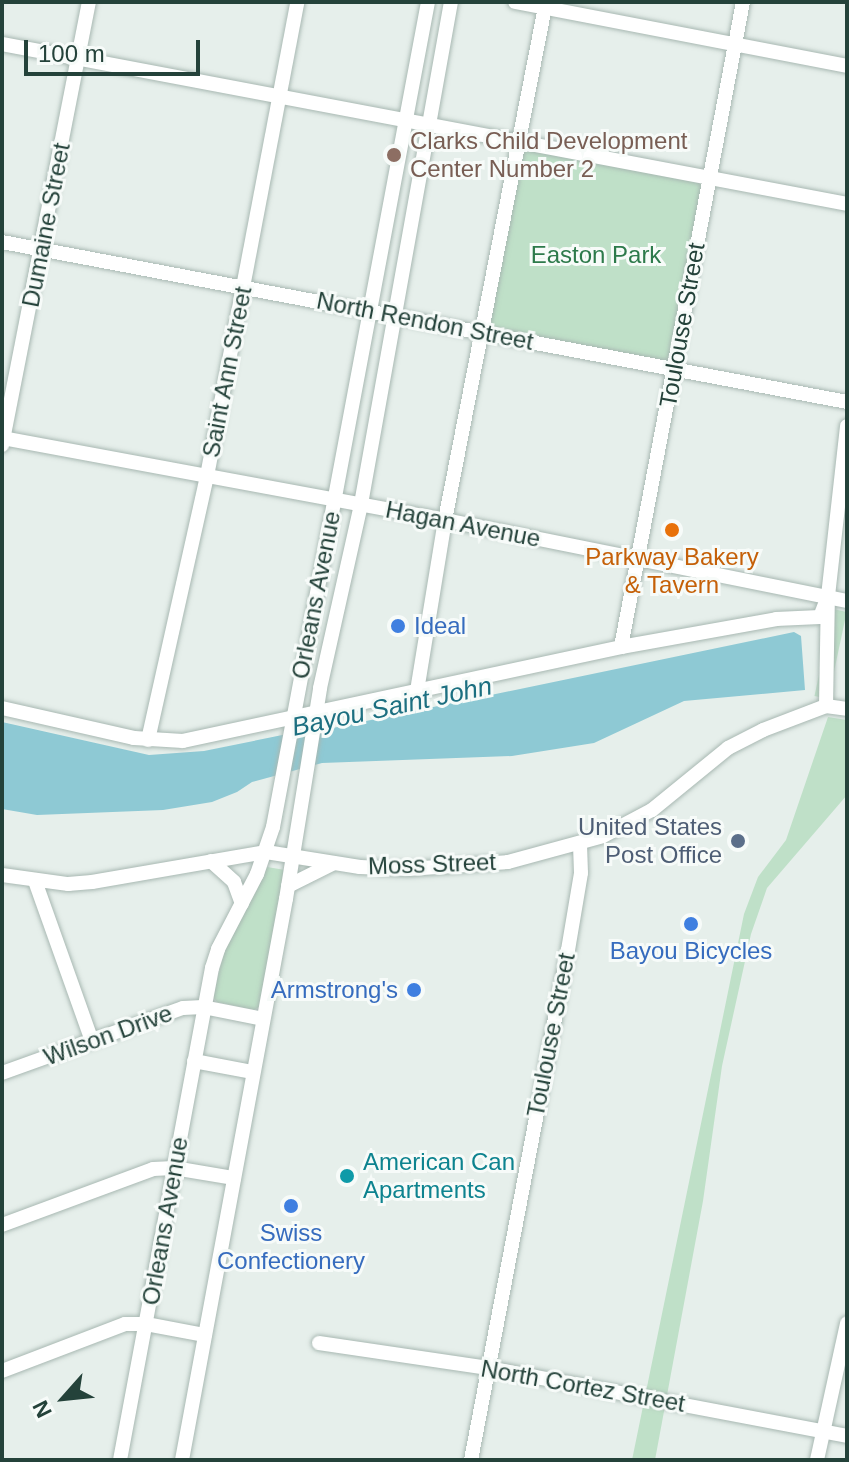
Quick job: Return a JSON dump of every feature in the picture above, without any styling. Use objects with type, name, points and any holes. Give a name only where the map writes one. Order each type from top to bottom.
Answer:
[{"type":"street","name":"Dumaine Street","points":[[3,441],[89,2]]},
{"type":"street","name":"Saint Ann Street","points":[[148,740],[207,476],[297,2]]},
{"type":"street","name":"Orleans Avenue","points":[[120,1460],[203,1007],[218,949],[266,852],[428,2]]},
{"type":"street","name":"Orleans Avenue","points":[[182,1460],[294,855],[316,710],[361,504],[451,2]]},
{"type":"street","points":[[515,2],[546,5],[847,66]]},
{"type":"street","name":"Toulouse Street","points":[[621,647],[743,2]]},
{"type":"street","points":[[417,691],[445,520],[546,5]]},
{"type":"street","points":[[2,44],[847,204]]},
{"type":"street","name":"North Rendon Street","points":[[2,242],[847,402]]},
{"type":"street","points":[[847,426],[828,596],[826,706],[847,709]]},
{"type":"street","name":"Hagan Avenue","points":[[3,441],[361,504],[847,601]]},
{"type":"street","points":[[2,708],[148,740],[183,741],[291,722],[316,710],[621,647],[776,619],[820,617],[828,596]]},
{"type":"street","name":"Moss Street","points":[[2,875],[68,884],[118,880],[266,852],[408,869],[459,868],[508,862],[580,844],[652,810],[728,748],[763,730],[826,706]]},
{"type":"street","name":"Toulouse Street","points":[[471,1460],[568,950],[581,873],[580,844]]},
{"type":"street","points":[[211,861],[234,882],[242,904]]},
{"type":"street","points":[[288,886],[336,862]]},
{"type":"street","points":[[35,881],[92,1041]]},
{"type":"street","name":"Wilson Drive","points":[[2,1073],[183,1008],[203,1007],[263,1019]]},
{"type":"street","points":[[194,1061],[253,1072]]},
{"type":"street","points":[[2,1225],[153,1169],[174,1168],[234,1178]]},
{"type":"street","points":[[817,1460],[847,1323]]},
{"type":"street","points":[[2,1371],[125,1324],[146,1324],[205,1335]]},
{"type":"street","name":"North Cortez Street","points":[[319,1343],[488,1368],[847,1436]]},
{"type":"green space","name":"Easton Park","points":[[520,141],[708,178],[671,368],[483,331]]},
{"type":"green space","points":[[833,609],[847,612],[828,699],[814,696]]},
{"type":"green space","points":[[828,717],[847,720],[847,795],[767,888],[751,934],[722,1066],[703,1201],[655,1460],[632,1460],[744,914],[758,877],[786,840]]},
{"type":"green space","points":[[267,867],[285,870],[259,1007],[254,1010],[217,1002],[213,997],[225,948]]},
{"type":"water","points":[[794,632],[801,636],[805,690],[684,701],[594,743],[512,756],[322,763],[252,782],[212,802],[163,810],[37,815],[2,809],[2,722],[149,755],[204,751],[307,730],[323,730]]},
{"type":"place","name":"Clarks Child Development Center Number 2","points":[[394,155]]},
{"type":"place","name":"Parkway Bakery & Tavern","points":[[672,530]]},
{"type":"place","name":"Ideal","points":[[398,626]]},
{"type":"place","name":"United States Post Office","points":[[738,841]]},
{"type":"place","name":"Bayou Bicycles","points":[[691,924]]},
{"type":"place","name":"Armstrong's","points":[[414,990]]},
{"type":"place","name":"American Can Apartments","points":[[347,1176]]},
{"type":"place","name":"Swiss Confectionery","points":[[291,1206]]},
{"type":"water label","name":"Bayou Saint John","points":[[392,707]]}]
